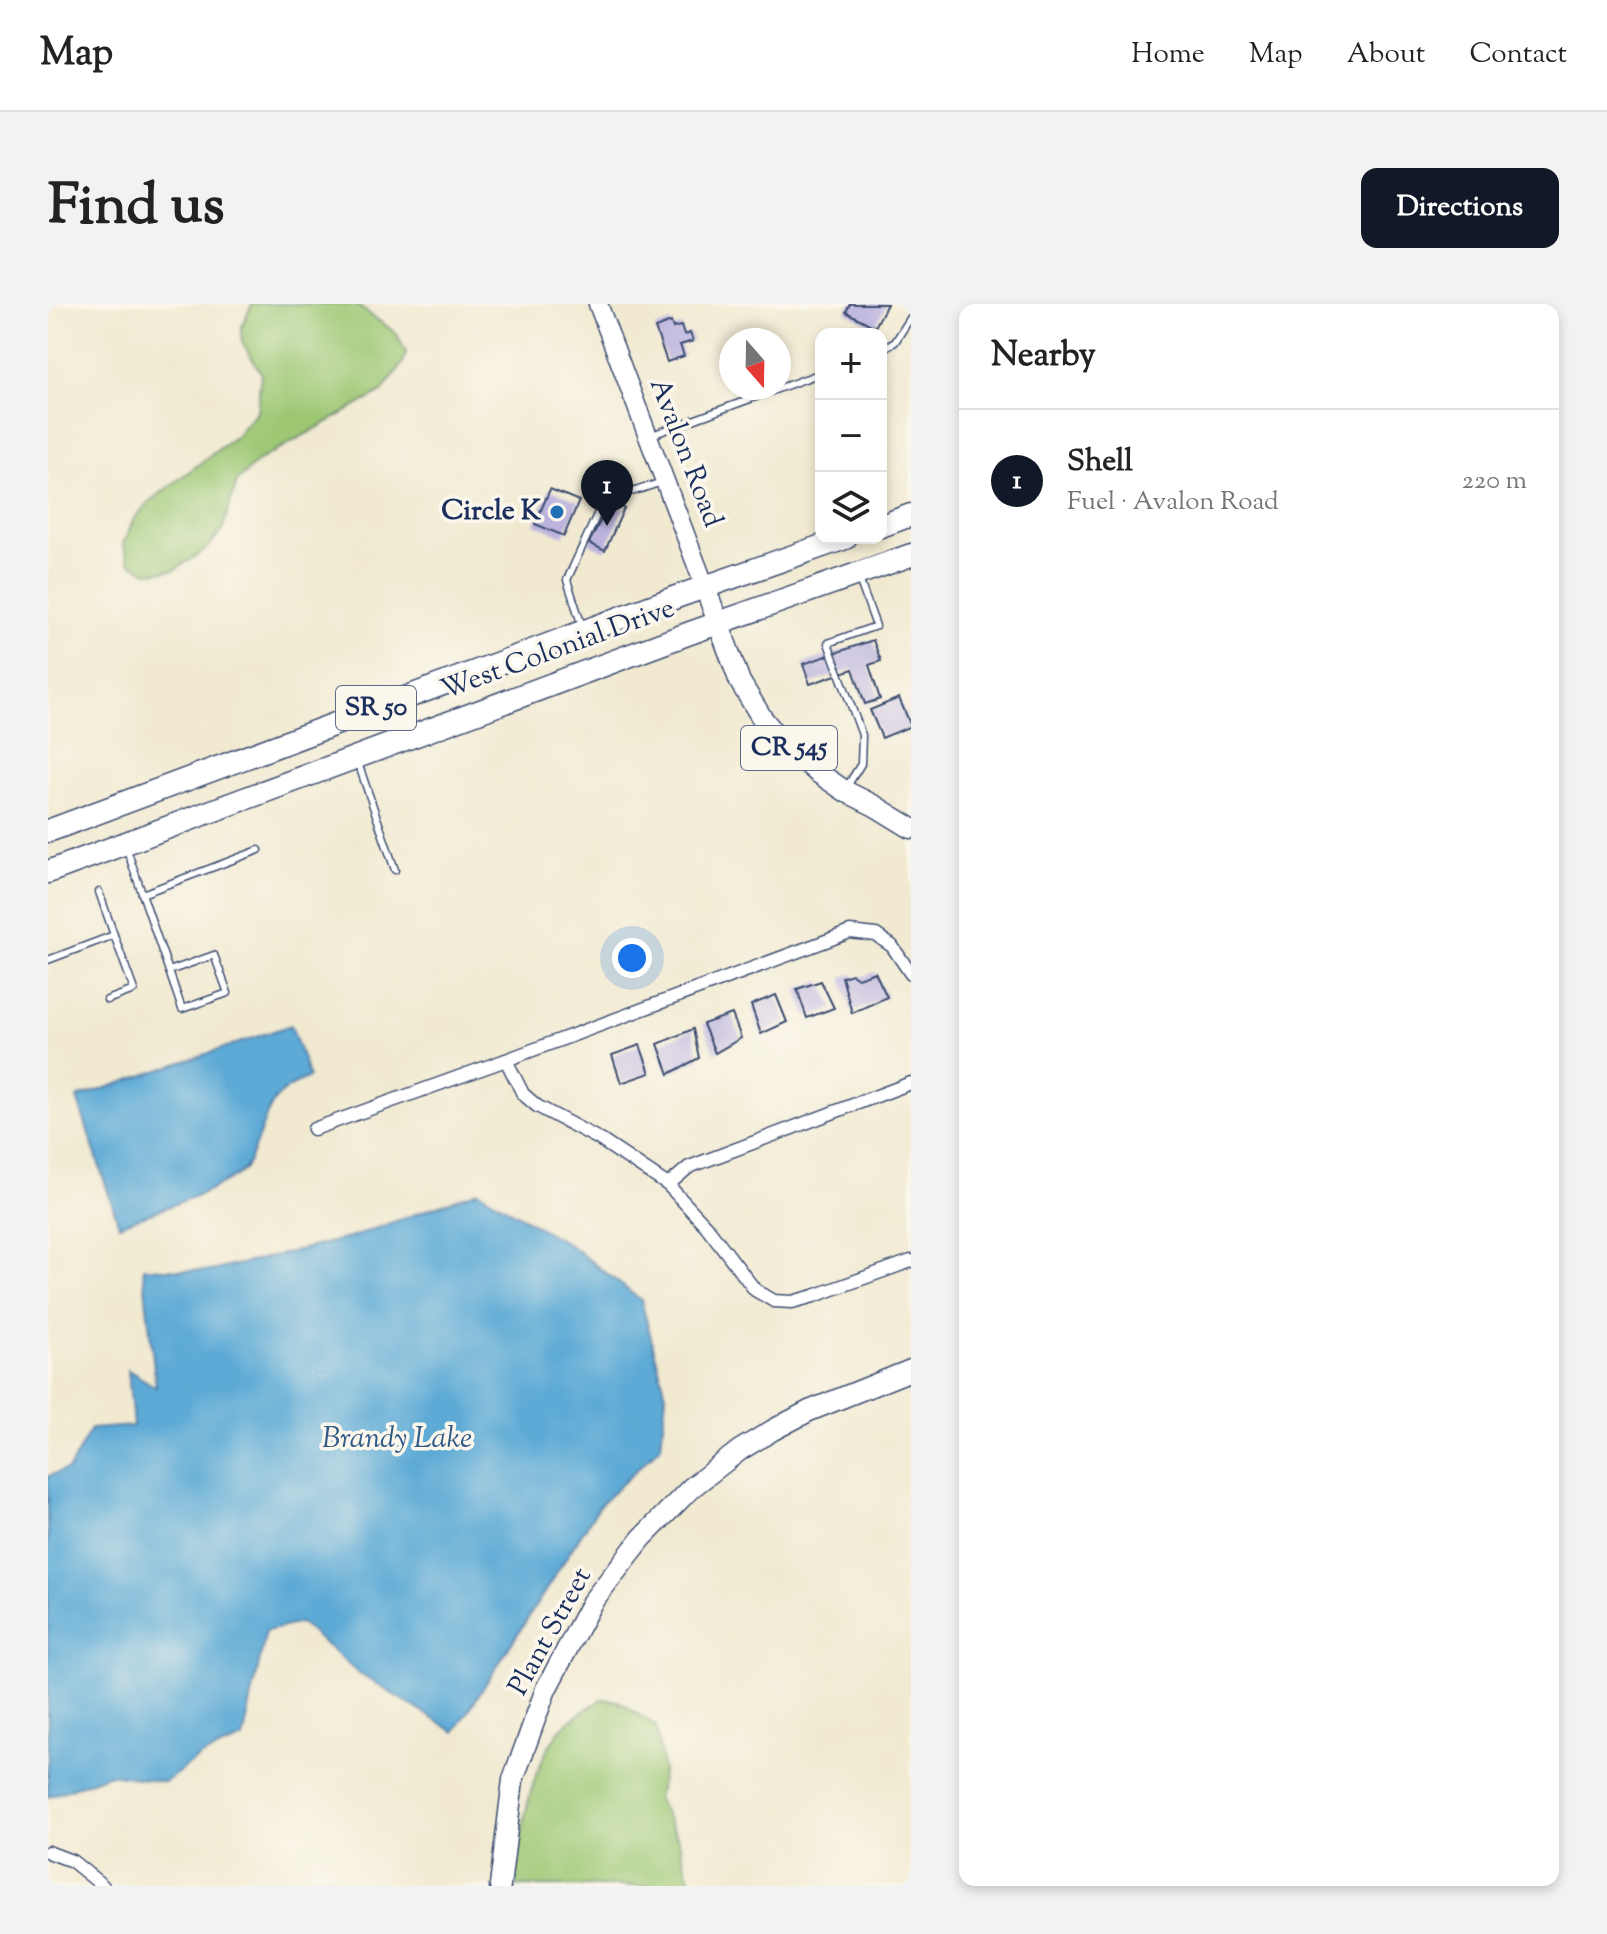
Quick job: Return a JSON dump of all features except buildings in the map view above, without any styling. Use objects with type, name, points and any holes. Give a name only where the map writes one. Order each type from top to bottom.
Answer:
[{"type":"highway","points":[[887,524],[911,515]]},
{"type":"highway","name":"West Colonial Drive","points":[[48,831],[828,544]]},
{"type":"highway","name":"West Colonial Drive","points":[[48,872],[911,555]]},
{"type":"highway","points":[[48,843],[124,803]]},
{"type":"main road","name":"Avalon Road","points":[[598,304],[717,624]]},
{"type":"main road","name":"CR 545","points":[[717,624],[740,682],[779,739],[817,772],[845,791],[911,828]]},
{"type":"main road","name":"Plant Street","points":[[500,1886],[513,1780],[546,1689],[592,1602],[642,1538],[691,1488],[740,1450],[809,1411],[911,1370]]},
{"type":"street","points":[[314,1129],[850,932],[876,935],[892,946],[911,974]]},
{"type":"street","points":[[506,1060],[523,1094],[537,1106],[599,1139],[668,1185],[707,1227],[755,1290],[774,1301],[792,1302],[814,1296],[911,1261]]},
{"type":"street","points":[[668,1185],[689,1167],[911,1083]]},
{"type":"street","points":[[48,1852],[72,1861],[103,1886]]},
{"type":"lane","points":[[887,347],[895,342],[911,317]]},
{"type":"lane","points":[[648,437],[815,375]]},
{"type":"lane","points":[[583,632],[567,580],[606,495],[635,491],[665,480]]},
{"type":"lane","points":[[845,791],[861,764],[862,735],[828,643],[876,626],[858,574]]},
{"type":"lane","points":[[355,757],[395,870]]},
{"type":"lane","points":[[124,844],[182,1009],[228,993],[214,955],[169,971]]},
{"type":"lane","points":[[142,894],[259,850]]},
{"type":"lane","points":[[99,892],[134,990],[107,1000]]},
{"type":"lane","points":[[48,960],[114,935]]},
{"type":"green space","points":[[252,304],[355,304],[396,333],[406,352],[403,363],[382,392],[259,460],[237,481],[222,531],[205,550],[174,570],[147,572],[129,562],[123,544],[134,519],[149,502],[236,436],[257,411],[261,373],[242,342],[241,328]]},
{"type":"green space","points":[[602,1699],[618,1701],[656,1726],[663,1769],[657,1799],[678,1839],[692,1886],[518,1886],[514,1877],[520,1840],[539,1767],[561,1729]]},
{"type":"water","points":[[291,1025],[309,1077],[287,1089],[274,1102],[244,1169],[222,1184],[119,1225],[77,1098]]},
{"type":"water","name":"Brandy Lake","points":[[478,1191],[571,1246],[641,1300],[666,1394],[661,1446],[600,1505],[455,1732],[358,1673],[300,1623],[266,1631],[243,1739],[201,1756],[165,1782],[110,1774],[48,1797],[48,1476],[69,1469],[91,1429],[133,1426],[128,1370],[156,1387],[143,1268],[211,1271],[352,1237]]},
{"type":"place","name":"Circle K","points":[[557,512]]},
{"type":"place","name":"Shell","points":[[607,526]]}]
